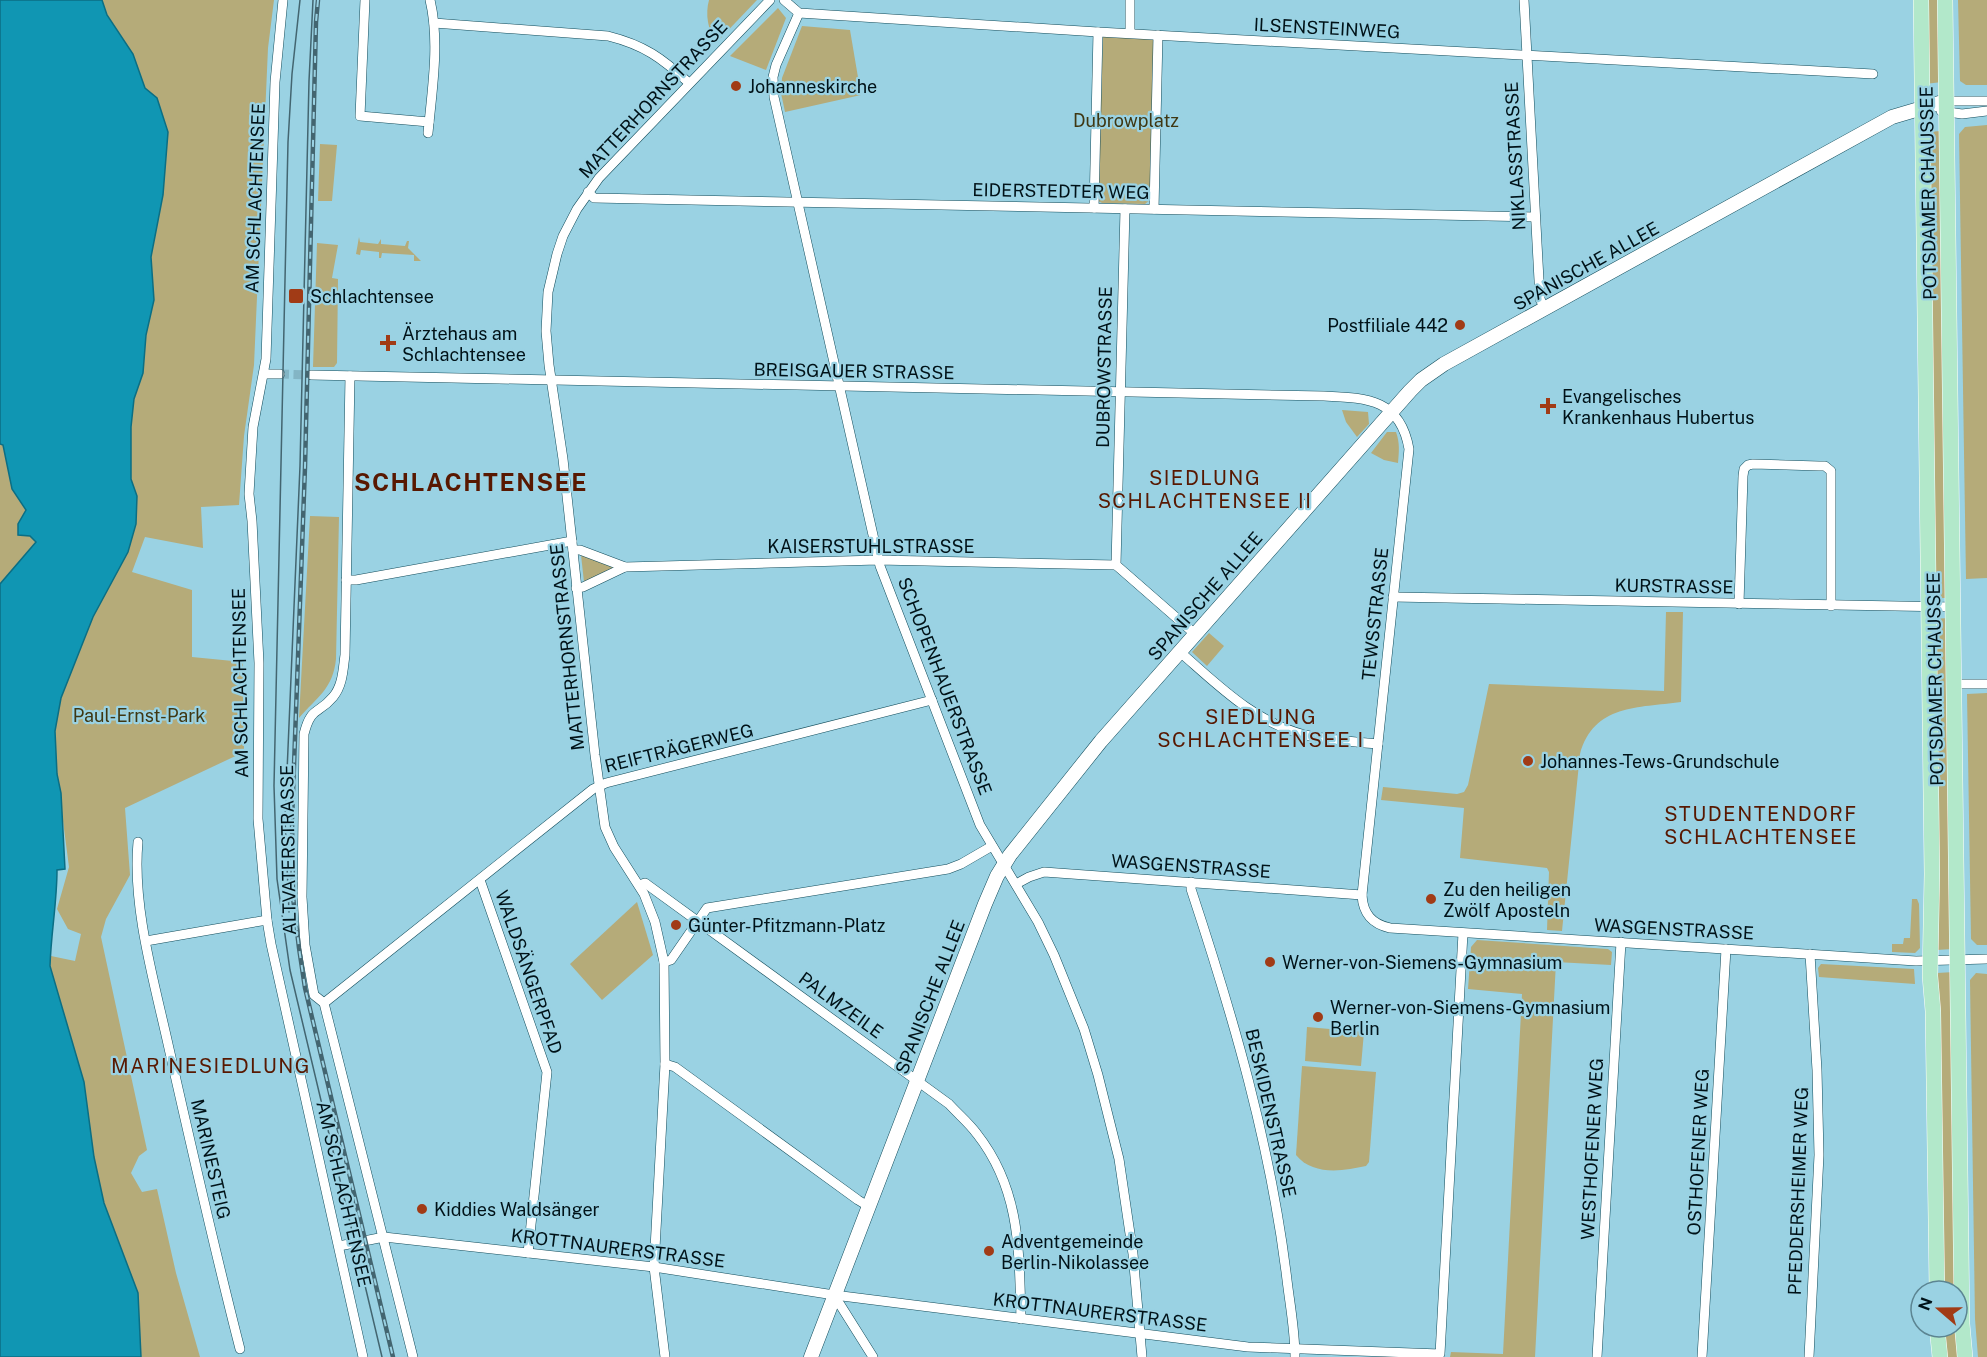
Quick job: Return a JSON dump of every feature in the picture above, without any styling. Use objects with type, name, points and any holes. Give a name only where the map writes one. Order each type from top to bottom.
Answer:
[{"type":"main road","name":"POTSDAMER CHAUSSEE","points":[[1921,0],[1932,874],[1930,961],[1933,1011],[1936,1279]]},
{"type":"main road","name":"POTSDAMER CHAUSSEE","points":[[1945,0],[1962,1324],[1965,1357]]},
{"type":"main road","name":"SPANISCHE ALLEE","points":[[810,1357],[985,904],[1004,864],[1026,833],[1101,741],[1410,391],[1432,372],[1892,117],[1922,107],[1946,107]]},
{"type":"main road","points":[[1938,1339],[1940,1357]]},
{"type":"street","name":"AM SCHLACHTENSEE","points":[[283,0],[275,82],[264,374],[253,427],[249,494],[259,663],[258,819],[267,920],[363,1357]]},
{"type":"street","points":[[365,0],[360,116],[429,122]]},
{"type":"street","points":[[429,133],[434,22],[430,0]]},
{"type":"street","name":"MATTERHORNSTRASSE","points":[[665,1357],[654,1267],[665,1064],[664,962],[655,922],[639,885],[609,838],[598,786],[563,459],[546,331],[548,292],[552,270],[563,236],[588,192],[770,0]]},
{"type":"street","points":[[784,0],[799,13]]},
{"type":"street","points":[[1130,0],[1130,33]]},
{"type":"street","name":"NIKLASSTRASSE","points":[[1524,0],[1534,217],[1540,299],[1545,309]]},
{"type":"street","name":"ILSENSTEINWEG","points":[[799,13],[1527,57],[1874,74]]},
{"type":"street","name":"SCHOPENHAUERSTRASSE","points":[[799,13],[776,65],[773,77],[774,98],[879,560],[980,825],[1016,884],[1054,955],[1084,1029],[1119,1160],[1133,1254],[1142,1357]]},
{"type":"street","points":[[434,22],[608,36],[635,44],[657,56],[689,84]]},
{"type":"street","points":[[1094,208],[1098,32]]},
{"type":"street","points":[[1154,209],[1158,35]]},
{"type":"street","points":[[1946,107],[1987,101]]},
{"type":"street","points":[[1946,107],[1962,114],[1987,111]]},
{"type":"street","name":"EIDERSTEDTER WEG","points":[[588,192],[594,198],[1534,217]]},
{"type":"street","name":"DUBROWSTRASSE","points":[[1116,565],[1125,208]]},
{"type":"street","points":[[264,374],[280,374]]},
{"type":"street","name":"BREISGAUER STRASSE","points":[[311,375],[1360,398],[1372,400],[1391,413]]},
{"type":"street","name":"ALTVATERSTRASSE","points":[[350,376],[345,655],[342,679],[332,698],[312,713],[304,734],[301,851],[305,945],[314,995],[324,1004],[384,1237],[412,1357]]},
{"type":"street","name":"TEWSSTRASSE","points":[[1362,895],[1409,448],[1404,428],[1391,413]]},
{"type":"street","points":[[1739,604],[1743,476],[1744,469],[1753,464],[1819,466],[1831,471],[1831,606]]},
{"type":"street","name":"KAISERSTUHLSTRASSE","points":[[346,580],[572,546],[625,567],[879,560],[1116,565]]},
{"type":"street","points":[[1116,565],[1195,634]]},
{"type":"street","name":"KAISERSTUHLSTRASSE","points":[[576,588],[583,587],[625,567]]},
{"type":"street","name":"KURSTRASSE","points":[[1393,597],[1953,607]]},
{"type":"street","points":[[1180,652],[1234,699],[1266,719],[1303,734],[1378,744]]},
{"type":"street","points":[[1954,684],[1987,684]]},
{"type":"street","name":"REIFTRÄGERWEG","points":[[324,1004],[598,786],[932,700]]},
{"type":"street","name":"MARINESTEIG","points":[[138,842],[136,864],[146,941],[208,1224],[240,1349]]},
{"type":"street","points":[[664,962],[671,960],[707,908],[948,868],[962,864],[992,846]]},
{"type":"street","name":"WASGENSTRASSE","points":[[1016,884],[1044,872],[1362,895],[1366,913],[1374,922],[1383,926],[1462,933],[1930,961],[1987,959]]},
{"type":"street","name":"WALDSÄNGERPFAD","points":[[480,880],[547,1072],[528,1253]]},
{"type":"street","name":"BESKIDENSTRASSE","points":[[1191,882],[1191,889],[1222,985],[1250,1084],[1264,1147],[1284,1255],[1295,1354]]},
{"type":"street","name":"PALMZEILE","points":[[639,885],[645,883],[698,921],[949,1104],[971,1127],[994,1159],[1010,1197],[1018,1234],[1021,1319]]},
{"type":"street","points":[[146,941],[267,920]]},
{"type":"street","name":"KROTTNAURERSTRASSE","points":[[339,1246],[384,1237],[654,1267],[834,1295],[1295,1354],[1440,1354],[1462,933]]},
{"type":"street","name":"WESTHOFENER WEG","points":[[1597,1357],[1621,942]]},
{"type":"street","name":"OSTHOFENER WEG","points":[[1702,1357],[1726,949]]},
{"type":"street","name":"PFEDDERSHEIMER WEG","points":[[1809,1357],[1819,1155],[1818,1070],[1810,954]]},
{"type":"street","points":[[665,1064],[675,1067],[868,1206]]},
{"type":"street","points":[[834,1295],[873,1357]]},
{"type":"street","points":[[1802,1357],[1809,1357]]},
{"type":"green space","name":"Paul-Ernst-Park","points":[[102,0],[274,0],[268,48],[254,365],[244,436],[239,505],[201,507],[203,548],[145,537],[132,572],[192,590],[192,657],[243,662],[244,752],[125,808],[130,875],[106,919],[101,937],[147,1150],[139,1156],[131,1173],[142,1192],[157,1189],[176,1273],[200,1357],[141,1357],[138,1293],[104,1203],[50,966],[51,956],[75,961],[81,934],[68,929],[57,909],[69,867],[57,775],[55,731],[61,698],[93,617],[128,552],[137,496],[131,479],[131,427],[134,399],[143,373],[146,335],[154,300],[151,257],[163,195],[168,132],[157,98],[145,88],[133,54],[107,15]]},
{"type":"green space","points":[[709,0],[757,0],[716,43],[708,22]]},
{"type":"green space","points":[[1924,0],[1941,0],[1942,82],[1925,84]]},
{"type":"green space","points":[[1958,0],[1987,0],[1987,85],[1966,85],[1960,81]]},
{"type":"green space","points":[[778,8],[786,18],[766,70],[730,56]]},
{"type":"green space","points":[[802,26],[850,30],[861,95],[785,112],[781,93],[782,78]]},
{"type":"green space","name":"Dubrowplatz","points":[[1103,36],[1153,39],[1154,41],[1150,200],[1145,204],[1098,201]]},
{"type":"green space","points":[[1987,125],[1987,578],[1966,579],[1959,134],[1965,127]]},
{"type":"green space","points":[[1942,131],[1949,598],[1932,598],[1925,132]]},
{"type":"green space","points":[[320,144],[337,145],[332,201],[318,201]]},
{"type":"green space","points":[[359,237],[360,242],[378,244],[381,239],[381,244],[405,246],[409,241],[408,248],[421,261],[414,261],[414,255],[382,253],[379,258],[379,252],[361,250],[360,255],[356,254]]},
{"type":"green space","points":[[317,243],[338,245],[332,278],[338,279],[337,363],[334,367],[313,367]]},
{"type":"green space","points":[[1342,410],[1368,412],[1369,424],[1357,437],[1346,422]]},
{"type":"green space","points":[[1387,432],[1396,432],[1399,444],[1398,463],[1384,460],[1371,453]]},
{"type":"green space","points":[[0,444],[3,445],[12,489],[26,510],[18,524],[36,542],[0,584]]},
{"type":"green space","points":[[310,516],[339,517],[336,659],[328,685],[299,718]]},
{"type":"green space","points":[[581,555],[613,566],[613,568],[584,582]]},
{"type":"green space","points":[[1666,612],[1683,612],[1681,702],[1620,712],[1607,717],[1587,738],[1580,754],[1562,931],[1547,930],[1549,872],[1547,868],[1460,858],[1464,808],[1381,800],[1383,787],[1457,794],[1464,792],[1468,785],[1489,684],[1664,691]]},
{"type":"green space","points":[[1949,618],[1953,949],[1936,950],[1932,619]]},
{"type":"green space","points":[[1209,633],[1224,646],[1207,666],[1192,652]]},
{"type":"green space","points":[[1987,693],[1987,945],[1977,945],[1971,939],[1967,694]]},
{"type":"green space","points":[[1912,899],[1917,899],[1919,904],[1920,948],[1915,953],[1892,952],[1892,944],[1903,944],[1904,938],[1910,938]]},
{"type":"green space","points":[[637,902],[653,955],[602,1000],[570,964]]},
{"type":"green space","points":[[1477,940],[1608,949],[1612,952],[1611,965],[1556,962],[1535,1357],[1450,1357],[1451,1352],[1503,1354],[1522,994],[1468,989],[1471,947]]},
{"type":"green space","points":[[1821,964],[1914,969],[1915,984],[1819,977],[1818,968]]},
{"type":"green space","points":[[1954,972],[1960,1279],[1940,1279],[1937,973]]},
{"type":"green space","points":[[1976,973],[1987,974],[1987,1357],[1978,1357],[1975,1319],[1970,980]]},
{"type":"green space","points":[[1307,1027],[1364,1032],[1361,1066],[1305,1061]]},
{"type":"green space","points":[[1302,1066],[1376,1072],[1369,1162],[1366,1166],[1338,1170],[1320,1169],[1303,1162],[1296,1155]]},
{"type":"green space","points":[[1942,1339],[1961,1339],[1961,1357],[1944,1357]]},
{"type":"water","points":[[0,0],[102,0],[107,15],[133,54],[145,88],[157,98],[168,132],[163,195],[151,257],[154,300],[146,335],[143,373],[134,399],[131,427],[131,479],[137,496],[136,524],[128,552],[93,617],[61,698],[55,731],[65,869],[57,870],[50,966],[84,1082],[94,1157],[104,1203],[138,1293],[141,1357],[0,1357],[0,584],[36,542],[30,536],[18,535],[18,524],[26,510],[12,489],[3,445],[0,444]]},
{"type":"tunnel","points":[[280,374],[311,375]]},
{"type":"tram line","points":[[300,0],[288,142],[274,786],[277,879],[290,970],[382,1357]]},
{"type":"tram line","points":[[289,912],[285,819],[300,466],[313,0]]},
{"type":"railway","points":[[318,0],[305,467],[292,820],[293,897],[305,988],[393,1357]]},
{"type":"place","name":"Johanneskirche","points":[[736,86]]},
{"type":"place","name":"Schlachtensee","points":[[296,296]]},
{"type":"place","name":"Postfiliale 442","points":[[1460,325]]},
{"type":"place","name":"Ärztehaus am Schlachtensee","points":[[388,343]]},
{"type":"place","name":"Evangelisches Krankenhaus Hubertus","points":[[1548,406]]},
{"type":"place","name":"Johannes-Tews-Grundschule","points":[[1528,761]]},
{"type":"place","name":"Zu den heiligen Zwölf Aposteln","points":[[1431,899]]},
{"type":"place","name":"Günter-Pfitzmann-Platz","points":[[676,925]]},
{"type":"place","name":"Werner-von-Siemens-Gymnasium","points":[[1270,962]]},
{"type":"place","name":"Werner-von-Siemens-Gymnasium Berlin","points":[[1318,1017]]},
{"type":"place","name":"Kiddies Waldsänger","points":[[422,1209]]},
{"type":"place","name":"Adventgemeinde Berlin-Nikolassee","points":[[989,1251]]},
{"type":"district","name":"SCHLACHTENSEE","points":[[471,482]]},
{"type":"district","name":"SIEDLUNG SCHLACHTENSEE II","points":[[1205,490]]},
{"type":"district","name":"SIEDLUNG SCHLACHTENSEE I","points":[[1261,728]]},
{"type":"district","name":"STUDENTENDORF SCHLACHTENSEE","points":[[1761,826]]},
{"type":"district","name":"MARINESIEDLUNG","points":[[211,1066]]}]
